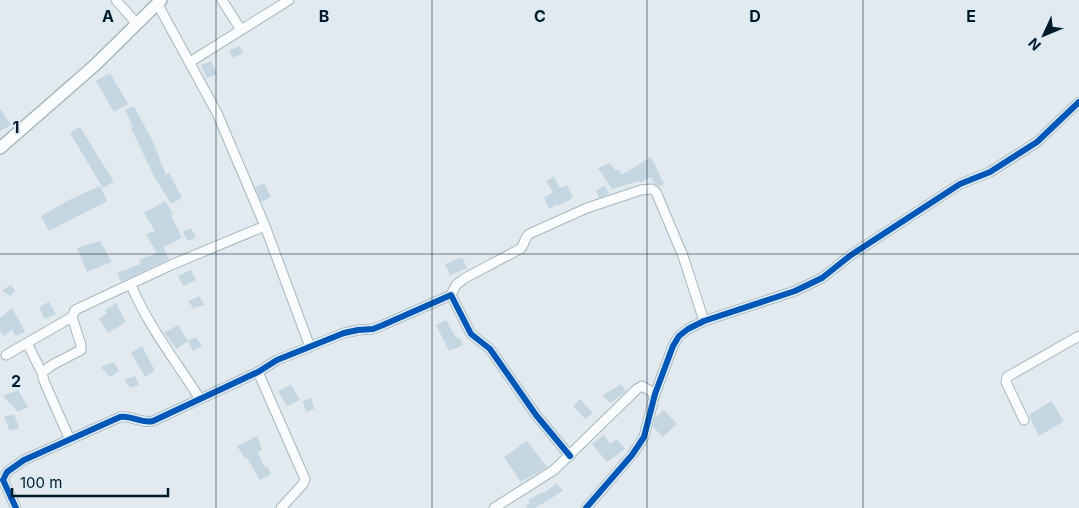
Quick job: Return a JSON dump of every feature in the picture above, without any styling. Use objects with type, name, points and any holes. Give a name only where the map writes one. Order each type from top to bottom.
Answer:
[{"type":"street","points":[[116,0],[136,23]]},
{"type":"street","points":[[222,0],[241,30]]},
{"type":"street","points":[[190,62],[289,0]]},
{"type":"street","points":[[0,148],[94,66],[159,2],[216,113],[265,226],[310,347]]},
{"type":"street","points":[[586,508],[632,455],[644,437],[655,394],[673,346],[679,336],[704,321],[788,293],[822,278],[851,255],[960,184],[990,172],[1037,142],[1079,102]]},
{"type":"street","points":[[16,508],[3,480],[7,472],[24,460],[120,417],[132,417],[146,422],[153,421],[258,372],[277,360],[344,333],[383,326],[451,295],[456,285],[465,278],[524,246],[528,234],[587,208],[641,190],[652,189],[656,192],[683,256],[704,321]]},
{"type":"street","points":[[6,355],[72,317],[75,310],[80,307],[171,265],[265,226]]},
{"type":"street","points":[[131,285],[141,310],[151,327],[200,398]]},
{"type":"street","points":[[451,295],[471,334],[490,349],[536,415],[570,456]]},
{"type":"street","points":[[42,373],[52,365],[81,350],[72,317]]},
{"type":"street","points":[[1024,420],[1006,382],[1006,377],[1079,336]]},
{"type":"street","points":[[27,343],[42,373],[70,440]]},
{"type":"street","points":[[258,372],[305,479],[303,484],[281,508]]},
{"type":"street","points":[[494,508],[554,470],[637,389],[642,386],[655,394]]},
{"type":"building","points":[[240,46],[243,53],[232,58],[229,50]]},
{"type":"building","points":[[211,61],[217,74],[207,78],[201,65]]},
{"type":"building","points":[[110,73],[128,104],[114,112],[96,81]]},
{"type":"building","points":[[134,106],[153,142],[166,175],[169,173],[182,198],[171,204],[154,176],[131,128],[133,127],[125,110]]},
{"type":"building","points":[[0,109],[11,125],[0,131]]},
{"type":"building","points":[[80,127],[114,182],[103,188],[70,133]]},
{"type":"building","points":[[651,157],[664,184],[659,186],[654,183],[651,177],[640,183],[639,181],[612,189],[598,168],[610,163],[622,175]]},
{"type":"building","points":[[554,177],[560,188],[567,185],[573,198],[549,209],[544,198],[553,192],[546,181]]},
{"type":"building","points":[[264,183],[271,197],[261,202],[255,187]]},
{"type":"building","points":[[100,186],[107,201],[49,231],[41,216],[69,200]]},
{"type":"building","points":[[605,186],[609,194],[599,198],[596,190]]},
{"type":"building","points":[[165,201],[173,214],[171,215],[182,238],[163,247],[169,259],[121,282],[117,273],[141,264],[139,260],[157,253],[146,234],[155,231],[144,213]]},
{"type":"building","points":[[191,228],[196,237],[188,241],[183,232]]},
{"type":"building","points":[[100,241],[112,262],[87,272],[77,248]]},
{"type":"building","points":[[462,257],[467,268],[450,275],[445,264]]},
{"type":"building","points":[[191,270],[196,280],[183,286],[178,276]]},
{"type":"building","points":[[11,285],[15,290],[10,296],[2,290]]},
{"type":"building","points":[[200,296],[204,305],[193,308],[188,301]]},
{"type":"building","points":[[49,302],[56,314],[45,319],[39,307]]},
{"type":"building","points":[[116,303],[126,322],[108,333],[99,319],[107,313],[105,310]]},
{"type":"building","points":[[12,308],[25,332],[16,336],[12,330],[4,336],[0,331],[0,318]]},
{"type":"building","points":[[446,320],[456,338],[459,337],[463,345],[449,351],[436,325]]},
{"type":"building","points":[[178,325],[188,341],[177,349],[164,333]]},
{"type":"building","points":[[196,337],[202,346],[193,351],[188,341]]},
{"type":"building","points":[[142,346],[155,371],[145,377],[131,353]]},
{"type":"building","points":[[114,362],[119,371],[110,377],[101,367]]},
{"type":"building","points":[[135,376],[139,385],[131,388],[124,380]]},
{"type":"building","points":[[621,384],[626,391],[611,403],[602,396]]},
{"type":"building","points":[[291,385],[300,400],[287,406],[278,391]]},
{"type":"building","points":[[18,390],[28,407],[18,412],[3,396]]},
{"type":"building","points":[[311,397],[314,409],[306,412],[303,401]]},
{"type":"building","points":[[580,399],[593,413],[585,419],[573,406]]},
{"type":"building","points":[[1051,401],[1064,421],[1039,436],[1029,415]]},
{"type":"building","points":[[664,410],[677,424],[663,437],[653,427],[655,418]]},
{"type":"building","points":[[14,414],[19,428],[10,431],[4,417]]},
{"type":"building","points":[[604,435],[610,444],[617,439],[625,449],[607,462],[592,444]]},
{"type":"building","points":[[257,436],[262,450],[258,452],[264,467],[267,466],[271,474],[260,480],[247,458],[245,458],[237,446]]},
{"type":"building","points":[[527,441],[547,467],[521,482],[504,457]]},
{"type":"building","points":[[557,483],[563,491],[535,508],[527,508],[526,506],[530,503],[528,500],[544,493]]},
{"type":"cycle path","points":[[586,508],[632,455],[644,437],[655,394],[673,346],[679,336],[704,321],[795,291],[822,278],[851,255],[960,184],[990,172],[1037,142],[1079,102]]},
{"type":"cycle path","points":[[16,508],[3,480],[7,472],[24,460],[120,417],[153,421],[258,372],[277,360],[344,333],[373,329],[451,295],[471,334],[490,349],[536,415],[570,456]]}]
